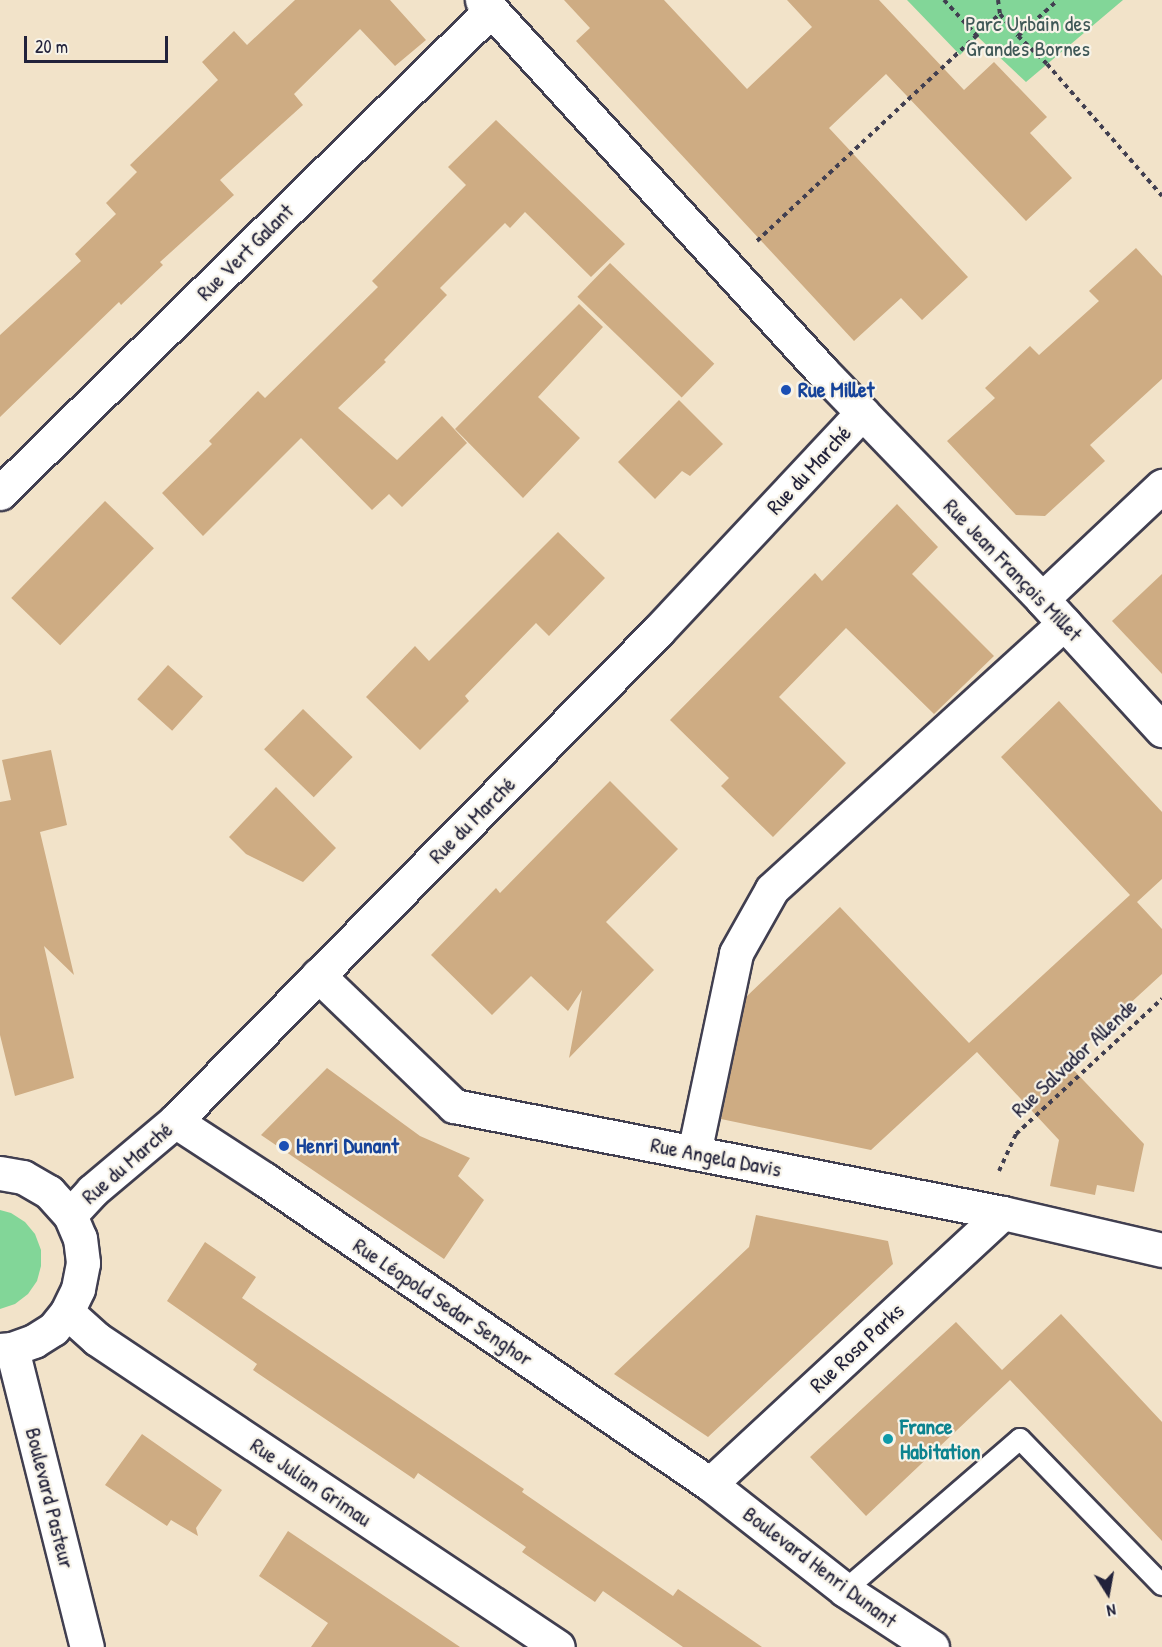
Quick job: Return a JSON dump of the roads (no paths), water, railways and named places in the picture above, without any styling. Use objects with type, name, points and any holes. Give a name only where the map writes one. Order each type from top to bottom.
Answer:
[{"type":"street","points":[[486,6],[862,413]]},
{"type":"street","name":"Rue Vert Galant","points":[[0,493],[486,6]]},
{"type":"street","name":"Rue Jean François Millet","points":[[862,413],[1042,599],[1162,730]]},
{"type":"street","name":"Rue du Marché","points":[[70,1215],[92,1191],[175,1121],[658,631],[862,413]]},
{"type":"street","points":[[1042,599],[1162,486]]},
{"type":"street","points":[[694,1153],[736,953],[772,889],[1064,623]]},
{"type":"street","name":"Rue Angela Davis","points":[[318,975],[454,1106],[992,1211],[1162,1250]]},
{"type":"street","name":"Rue Léopold Sedar Senghor","points":[[175,1121],[264,1179],[710,1484]]},
{"type":"street","points":[[0,1173],[23,1177],[50,1192],[70,1215],[80,1238],[83,1263],[78,1288],[68,1312],[52,1329],[34,1341],[6,1350]]},
{"type":"street","name":"Rue Rosa Parks","points":[[710,1484],[992,1211]]},
{"type":"street","name":"Rue Julian Grimau","points":[[68,1312],[97,1338],[558,1647]]},
{"type":"street","name":"Boulevard Pasteur","points":[[6,1350],[87,1647]]},
{"type":"street","name":"Boulevard Henri Dunant","points":[[710,1484],[845,1590],[932,1647]]},
{"type":"lane","points":[[845,1590],[1020,1439],[1162,1585]]},
{"type":"place","name":"Rue Millet","points":[[786,390]]},
{"type":"place","name":"Henri Dunant","points":[[284,1146]]},
{"type":"place","name":"France Habitation","points":[[888,1439]]},
{"type":"park label","name":"Parc Urbain des Grandes Bornes","points":[[1028,36]]}]
